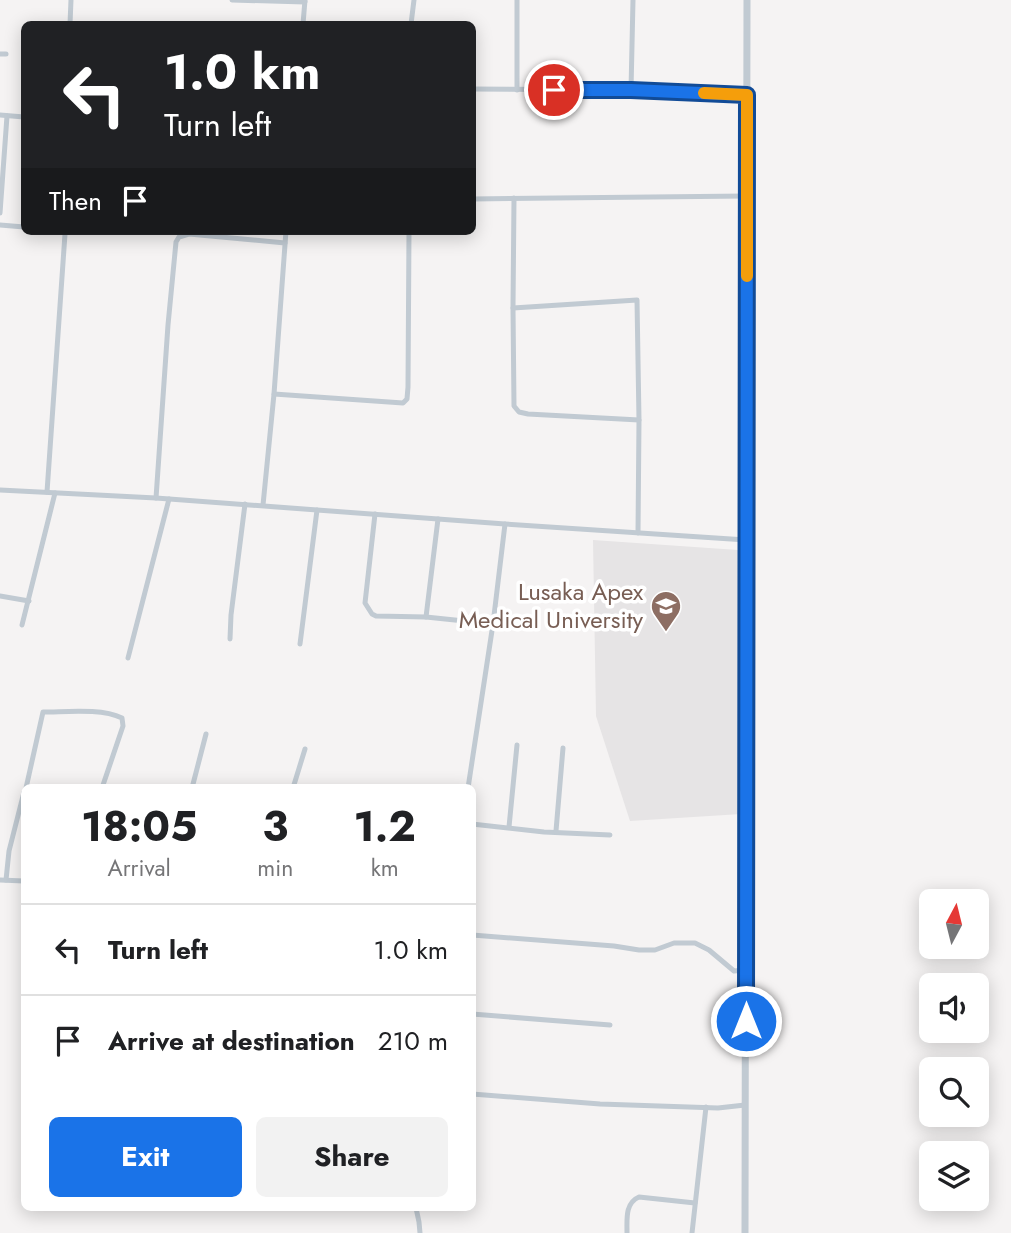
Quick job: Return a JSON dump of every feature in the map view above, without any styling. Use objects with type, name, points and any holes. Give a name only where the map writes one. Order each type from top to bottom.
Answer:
[{"type":"street","points":[[69,21],[71,0]]},
{"type":"street","points":[[233,0],[305,1],[303,21]]},
{"type":"street","points":[[411,21],[414,0]]},
{"type":"street","points":[[517,0],[517,90]]},
{"type":"street","points":[[631,90],[634,0]]},
{"type":"street","points":[[745,1233],[747,0]]},
{"type":"street","points":[[476,89],[631,90],[747,95]]},
{"type":"street","points":[[0,213],[4,115]]},
{"type":"street","points":[[476,199],[746,196]]},
{"type":"street","points":[[514,198],[514,406],[519,412],[639,420]]},
{"type":"street","points":[[0,225],[21,227]]},
{"type":"street","points":[[47,492],[65,235]]},
{"type":"street","points":[[156,498],[176,242],[178,237],[185,235]]},
{"type":"street","points":[[199,235],[285,243]]},
{"type":"street","points":[[263,505],[286,235]]},
{"type":"street","points":[[274,394],[403,403],[407,399],[409,235]]},
{"type":"street","points":[[513,308],[637,300],[638,533]]},
{"type":"street","points":[[0,490],[263,505],[746,540]]},
{"type":"street","points":[[22,625],[55,493]]},
{"type":"street","points":[[128,658],[169,499]]},
{"type":"street","points":[[230,639],[245,504]]},
{"type":"street","points":[[300,644],[317,510]]},
{"type":"street","points":[[375,514],[365,603],[372,614],[493,624]]},
{"type":"street","points":[[426,617],[438,519]]},
{"type":"street","points":[[469,784],[505,524]]},
{"type":"street","points":[[0,596],[29,601]]},
{"type":"street","points":[[26,784],[43,712],[99,713],[122,718],[123,726],[103,784]]},
{"type":"street","points":[[192,784],[205,734]]},
{"type":"street","points":[[509,827],[517,745]]},
{"type":"street","points":[[556,831],[563,748]]},
{"type":"street","points":[[294,784],[304,749]]},
{"type":"street","points":[[21,805],[3,880],[21,881]]},
{"type":"street","points":[[476,824],[544,832],[610,835]]},
{"type":"street","points":[[476,935],[639,950],[655,950],[674,943],[695,943],[709,950],[734,971],[746,970]]},
{"type":"street","points":[[476,1014],[610,1025]]},
{"type":"street","points":[[476,1094],[600,1104],[706,1108],[745,1105]]},
{"type":"street","points":[[692,1233],[706,1108]]},
{"type":"street","points":[[627,1233],[628,1208],[634,1199],[639,1197],[695,1203]]},
{"type":"street","points":[[417,1211],[420,1233]]},
{"type":"shaded area","name":"Lusaka Apex Medical University","points":[[593,540],[738,550],[741,814],[630,821],[596,716]]},
{"type":"slow traffic","points":[[704,93],[747,95],[747,276]]},
{"type":"place","name":"Lusaka Apex Medical University","points":[[666,633]]},
{"type":"route","points":[[554,90],[747,95],[746,1021]]}]
